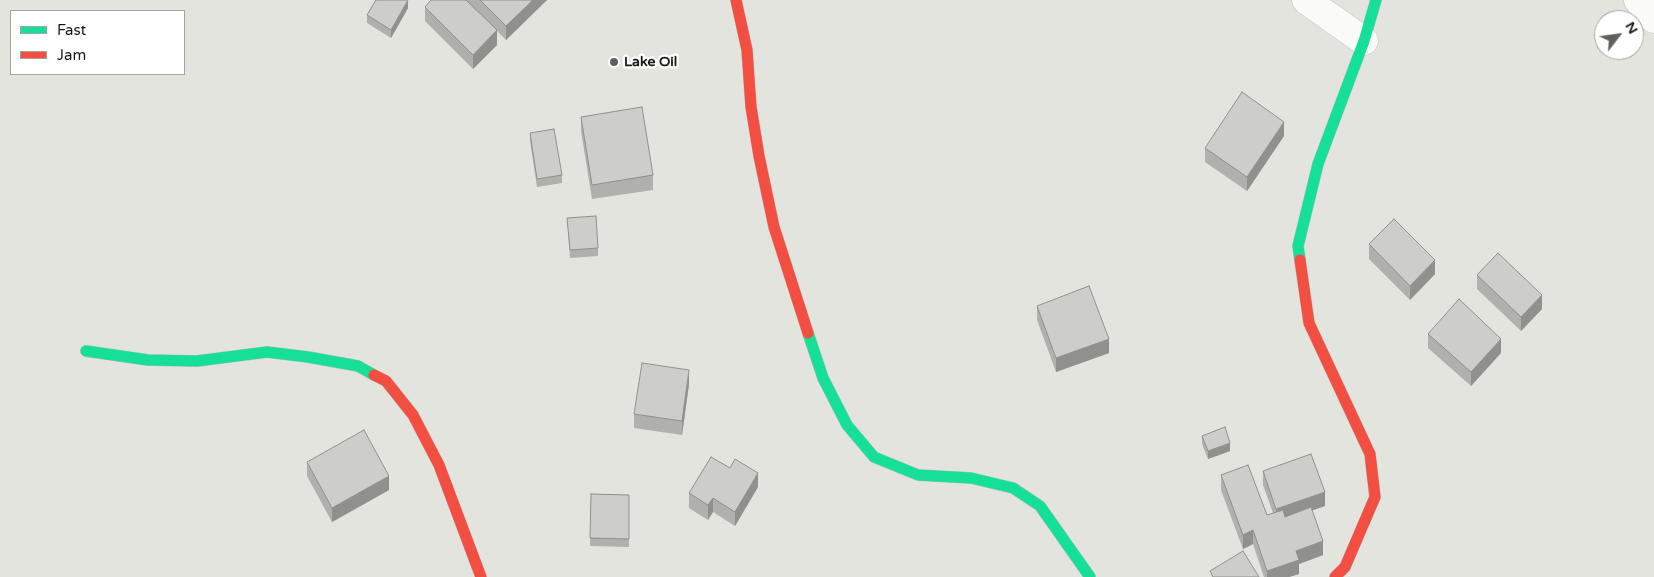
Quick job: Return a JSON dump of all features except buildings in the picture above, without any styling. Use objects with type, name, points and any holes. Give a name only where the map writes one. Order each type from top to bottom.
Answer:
[{"type":"street","points":[[736,0],[747,50],[751,107],[759,156],[774,227],[823,378],[847,425],[874,458],[918,475],[971,478],[1013,488],[1040,506],[1090,577]]},
{"type":"street","points":[[1306,0],[1364,41]]},
{"type":"street","points":[[1335,577],[1345,567],[1375,497],[1370,454],[1309,323],[1298,246],[1318,164],[1364,41],[1376,0]]},
{"type":"street","points":[[1638,0],[1654,19]]},
{"type":"street","points":[[86,351],[148,360],[197,361],[267,352],[308,356],[358,366],[386,381],[413,416],[439,465],[481,577]]},
{"type":"traffic: fast","points":[[1300,260],[1298,246],[1318,164],[1364,41],[1376,0]]},
{"type":"traffic: fast","points":[[808,333],[823,378],[847,425],[874,457],[918,475],[971,478],[1013,488],[1040,506],[1090,577]]},
{"type":"traffic: fast","points":[[86,351],[148,360],[197,361],[267,352],[358,366],[374,375]]},
{"type":"traffic: jam","points":[[736,0],[747,50],[751,107],[759,156],[774,227],[808,333]]},
{"type":"traffic: jam","points":[[1300,260],[1309,323],[1370,454],[1375,497],[1345,567],[1335,577]]},
{"type":"traffic: jam","points":[[374,375],[386,381],[413,415],[439,465],[481,577]]},
{"type":"place","name":"Lake Oil","points":[[614,62]]}]
